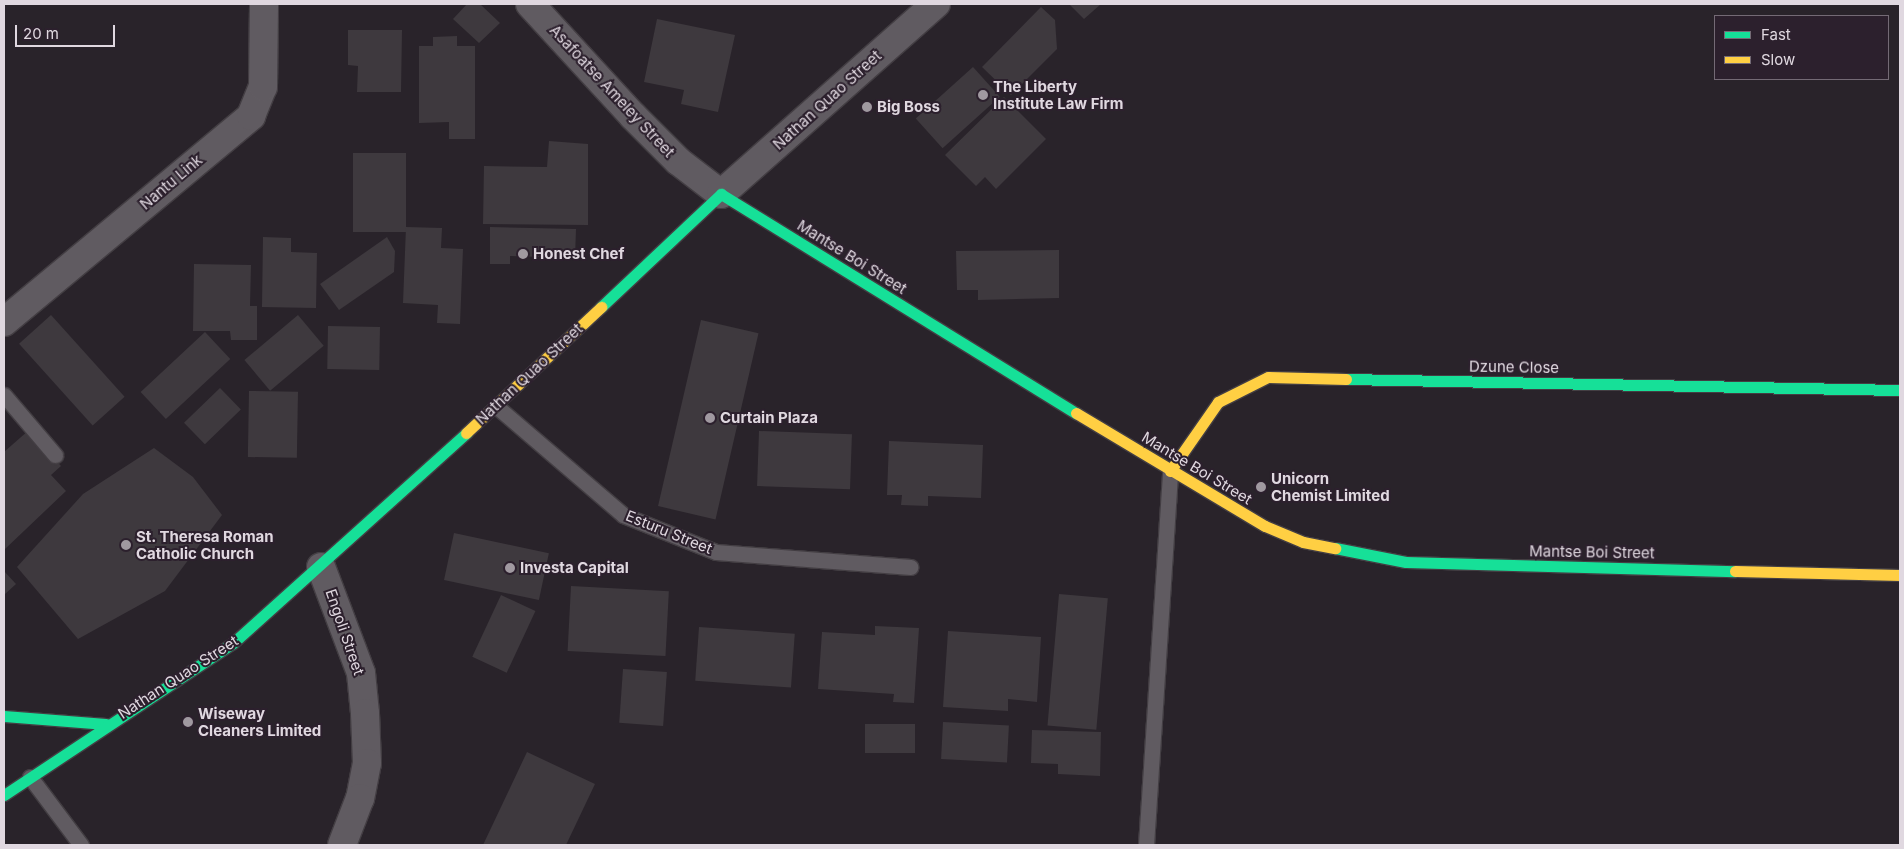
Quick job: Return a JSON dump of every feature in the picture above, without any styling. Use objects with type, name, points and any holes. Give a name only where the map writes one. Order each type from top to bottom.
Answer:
[{"type":"street","name":"Nantu Link","points":[[4,322],[251,116],[263,87],[264,4]]},
{"type":"street","name":"Asafoatse Ameley Street","points":[[530,4],[639,122],[678,161],[721,194]]},
{"type":"street","name":"Nathan Quao Street","points":[[4,795],[106,724],[233,643],[321,566],[496,406],[721,194],[936,4]]},
{"type":"street","name":"Mantse Boi Street","points":[[721,194],[1170,471],[1265,526],[1303,542],[1406,562],[1900,574]]},
{"type":"street","name":"Dzune Close","points":[[1170,471],[1218,402],[1268,377],[1900,390]]},
{"type":"street","name":"Engoli Street","points":[[321,566],[361,673],[365,713],[367,763],[360,798],[342,845]]},
{"type":"street","name":"Nathan Quao Street","points":[[4,716],[106,724]]},
{"type":"lane","points":[[4,395],[56,455]]},
{"type":"lane","name":"Esturu Street","points":[[496,406],[623,516],[716,552],[910,567]]},
{"type":"lane","points":[[1146,845],[1170,471]]},
{"type":"lane","points":[[30,777],[81,845]]},
{"type":"building","points":[[467,4],[480,4],[500,23],[479,43],[453,19]]},
{"type":"building","points":[[1069,4],[1101,4],[1084,19]]},
{"type":"building","points":[[1041,7],[1055,20],[1057,49],[1011,95],[982,67]]},
{"type":"building","points":[[657,19],[735,35],[718,112],[681,104],[684,90],[644,82]]},
{"type":"building","points":[[348,30],[402,30],[401,92],[357,92],[358,66],[348,65]]},
{"type":"building","points":[[457,36],[457,46],[475,46],[475,139],[449,139],[449,122],[419,123],[419,46],[433,46],[433,37]]},
{"type":"building","points":[[973,67],[1000,97],[943,148],[916,119]]},
{"type":"building","points":[[1004,97],[1046,139],[996,189],[985,177],[976,186],[945,155]]},
{"type":"building","points":[[549,141],[588,144],[588,225],[483,224],[484,166],[547,167]]},
{"type":"building","points":[[353,153],[406,153],[406,232],[353,232]]},
{"type":"building","points":[[406,227],[442,228],[441,248],[463,249],[460,324],[437,323],[438,305],[403,303]]},
{"type":"building","points":[[490,227],[576,229],[575,258],[510,256],[510,264],[490,264]]},
{"type":"building","points":[[263,237],[291,238],[291,252],[317,253],[316,308],[262,307]]},
{"type":"building","points":[[387,237],[395,251],[394,272],[339,310],[320,284]]},
{"type":"building","points":[[1059,250],[1059,298],[978,300],[978,290],[957,290],[956,251]]},
{"type":"building","points":[[194,264],[251,265],[250,306],[257,306],[257,340],[231,340],[230,331],[193,331]]},
{"type":"building","points":[[51,315],[125,397],[93,426],[19,344]]},
{"type":"building","points":[[298,315],[324,346],[270,391],[244,360]]},
{"type":"building","points":[[701,320],[758,333],[716,519],[658,506]]},
{"type":"building","points":[[328,326],[380,327],[379,370],[327,369]]},
{"type":"building","points":[[205,332],[230,359],[166,419],[141,392]]},
{"type":"building","points":[[220,388],[241,410],[205,444],[184,423]]},
{"type":"building","points":[[249,391],[298,392],[297,458],[248,457]]},
{"type":"building","points":[[29,430],[61,466],[51,475],[66,491],[4,550],[4,452]]},
{"type":"building","points":[[759,431],[852,434],[850,489],[757,486]]},
{"type":"building","points":[[889,441],[983,445],[981,498],[928,496],[928,506],[901,505],[902,495],[887,495]]},
{"type":"building","points":[[154,448],[193,477],[222,515],[165,591],[78,639],[17,567],[83,494]]},
{"type":"building","points":[[454,533],[549,553],[539,600],[444,580]]},
{"type":"building","points":[[4,571],[16,584],[4,595]]},
{"type":"building","points":[[571,586],[669,591],[665,656],[568,651]]},
{"type":"building","points":[[1059,594],[1108,598],[1096,730],[1047,725]]},
{"type":"building","points":[[501,595],[535,611],[507,673],[472,657]]},
{"type":"building","points":[[875,626],[919,628],[914,703],[893,702],[894,694],[818,689],[822,632],[875,635]]},
{"type":"building","points":[[699,627],[795,634],[791,688],[695,681]]},
{"type":"building","points":[[948,631],[1041,637],[1037,702],[1008,699],[1008,711],[943,707]]},
{"type":"building","points":[[623,669],[667,672],[663,726],[619,723]]},
{"type":"building","points":[[943,722],[1009,725],[1007,762],[941,759]]},
{"type":"building","points":[[865,724],[915,724],[915,753],[865,753]]},
{"type":"building","points":[[1032,730],[1101,732],[1100,776],[1058,774],[1058,764],[1031,763]]},
{"type":"building","points":[[527,752],[595,784],[566,845],[483,845]]},
{"type":"traffic: fast","points":[[601,307],[721,194],[1076,413]]},
{"type":"traffic: fast","points":[[1346,379],[1900,390]]},
{"type":"traffic: fast","points":[[4,795],[233,643],[466,433]]},
{"type":"traffic: fast","points":[[1335,548],[1406,562],[1735,571]]},
{"type":"traffic: fast","points":[[4,716],[106,724]]},
{"type":"traffic: slow","points":[[466,433],[601,307]]},
{"type":"traffic: slow","points":[[1170,471],[1218,402],[1268,377],[1346,379]]},
{"type":"traffic: slow","points":[[1076,413],[1265,526],[1303,542],[1335,548]]},
{"type":"traffic: slow","points":[[1735,571],[1900,575]]},
{"type":"place","name":"The Liberty Institute Law Firm","points":[[983,95]]},
{"type":"place","name":"Big Boss","points":[[867,107]]},
{"type":"place","name":"Honest Chef","points":[[523,254]]},
{"type":"place","name":"Curtain Plaza","points":[[710,418]]},
{"type":"place","name":"Unicorn Chemist Limited","points":[[1261,487]]},
{"type":"place","name":"St. Theresa Roman Catholic Church","points":[[126,545]]},
{"type":"place","name":"Investa Capital","points":[[510,568]]},
{"type":"place","name":"Wiseway Cleaners Limited","points":[[188,722]]}]
